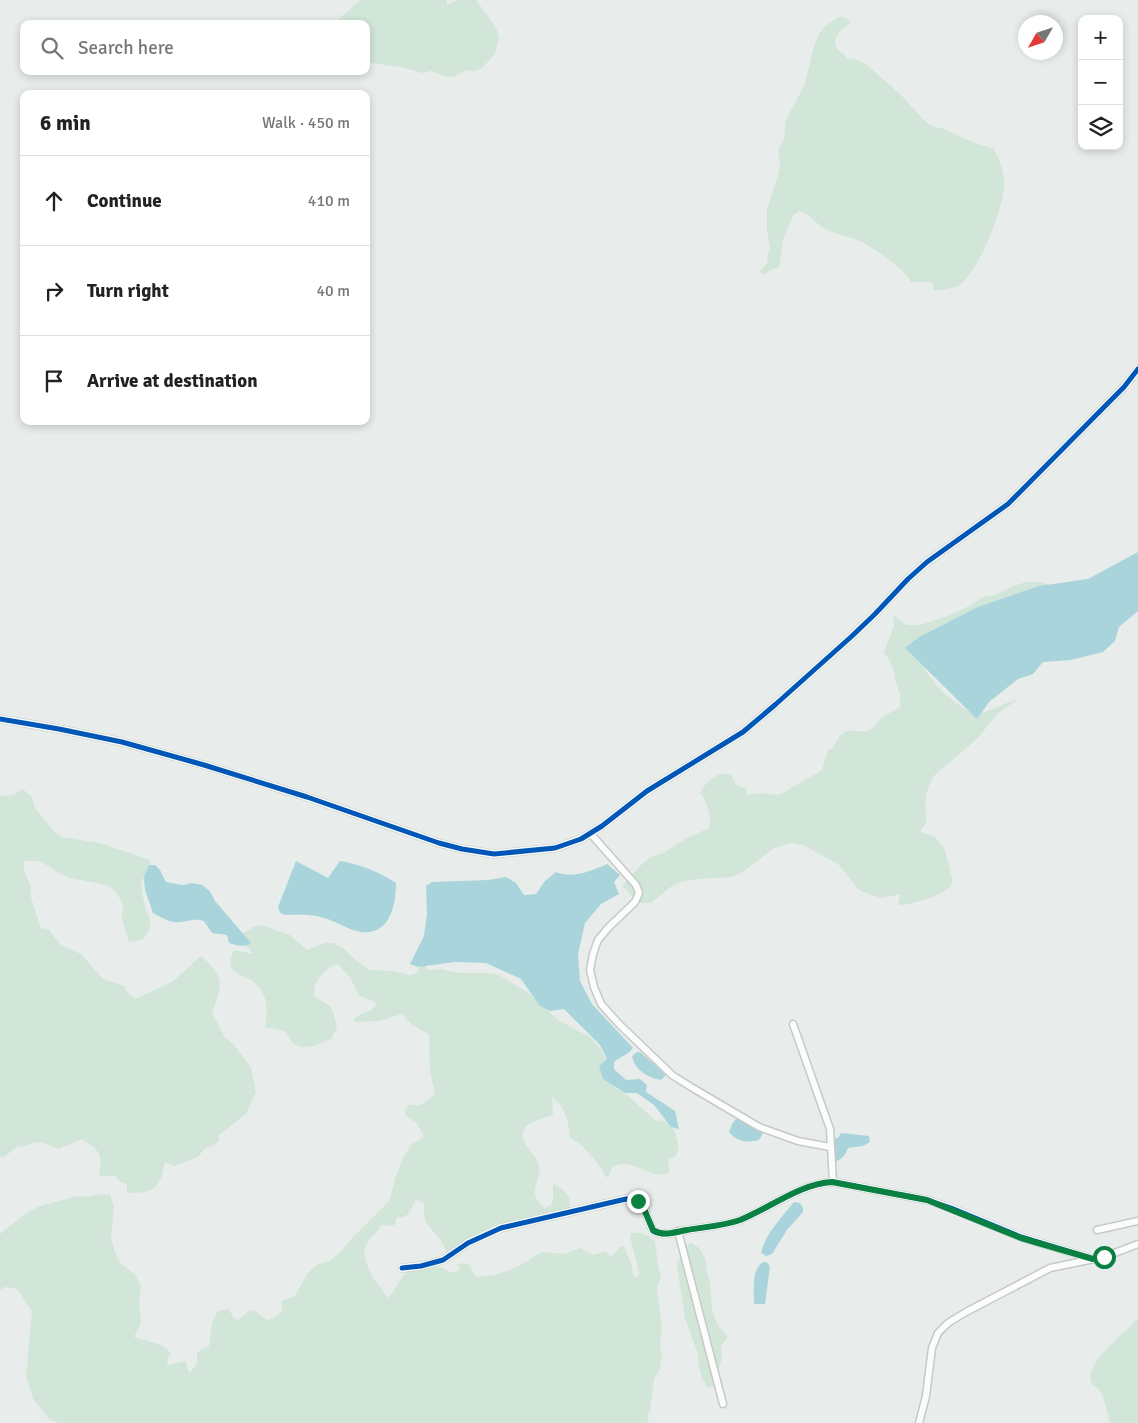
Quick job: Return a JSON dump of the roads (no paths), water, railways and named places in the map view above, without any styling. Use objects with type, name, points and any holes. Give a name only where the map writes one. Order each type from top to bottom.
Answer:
[{"type":"street","points":[[0,720],[104,738],[204,765],[462,849],[494,854],[555,848],[590,834],[647,791],[743,732],[863,625],[927,562],[1008,504],[1077,432],[1124,387],[1138,368]]},
{"type":"street","points":[[590,834],[636,885],[639,893],[635,902],[598,940],[593,954],[590,970],[600,1004],[672,1075],[690,1088],[759,1127],[798,1141],[830,1147]]},
{"type":"street","points":[[793,1024],[830,1129],[832,1182]]},
{"type":"street","points":[[402,1268],[421,1266],[443,1260],[468,1243],[501,1228],[626,1199],[635,1200],[642,1204],[653,1230],[663,1234],[714,1227],[738,1220],[801,1191],[832,1182],[927,1200],[1021,1238],[1093,1259]]},
{"type":"street","points":[[1097,1230],[1138,1221]]},
{"type":"street","points":[[678,1232],[723,1404]]},
{"type":"street","points":[[919,1423],[926,1396],[932,1348],[938,1333],[948,1323],[1050,1268],[1121,1252],[1138,1244]]},
{"type":"water","points":[[1138,552],[1138,611],[1119,627],[1115,641],[1103,652],[1071,660],[1043,662],[1033,674],[1018,679],[989,702],[977,719],[905,648],[919,637],[978,607],[1039,586],[1088,579]]},
{"type":"water","points":[[296,861],[328,878],[340,861],[347,862],[383,875],[396,883],[394,903],[387,921],[382,927],[374,931],[365,932],[353,930],[320,917],[280,913],[278,907]]},
{"type":"water","points":[[607,864],[620,875],[614,882],[619,894],[601,904],[585,923],[578,954],[580,981],[592,1004],[633,1048],[614,1062],[614,1069],[626,1080],[640,1079],[647,1085],[646,1092],[675,1111],[679,1129],[671,1127],[654,1105],[637,1093],[625,1093],[603,1079],[599,1066],[607,1059],[600,1045],[564,1009],[550,1011],[540,1006],[521,979],[486,963],[455,962],[418,967],[410,964],[424,936],[427,914],[426,886],[432,882],[488,880],[506,877],[516,883],[524,895],[536,894],[545,881],[556,872],[568,875],[575,874]]},
{"type":"water","points":[[149,865],[155,865],[160,870],[166,882],[183,885],[192,883],[202,885],[210,891],[215,901],[251,943],[243,946],[229,943],[227,935],[212,933],[204,921],[201,920],[173,922],[153,913],[145,890],[144,877]]},
{"type":"water","points":[[640,1052],[666,1075],[661,1080],[639,1069],[632,1056]]},
{"type":"water","points":[[736,1119],[750,1123],[764,1132],[759,1140],[742,1141],[732,1135],[729,1132]]},
{"type":"water","points":[[841,1133],[869,1136],[870,1142],[863,1146],[848,1148],[842,1158],[831,1162],[830,1139],[838,1138]]},
{"type":"water","points":[[794,1202],[800,1203],[803,1212],[787,1230],[772,1254],[766,1256],[761,1253],[766,1239]]},
{"type":"water","points":[[763,1262],[768,1263],[770,1267],[765,1304],[754,1304],[755,1275]]}]
